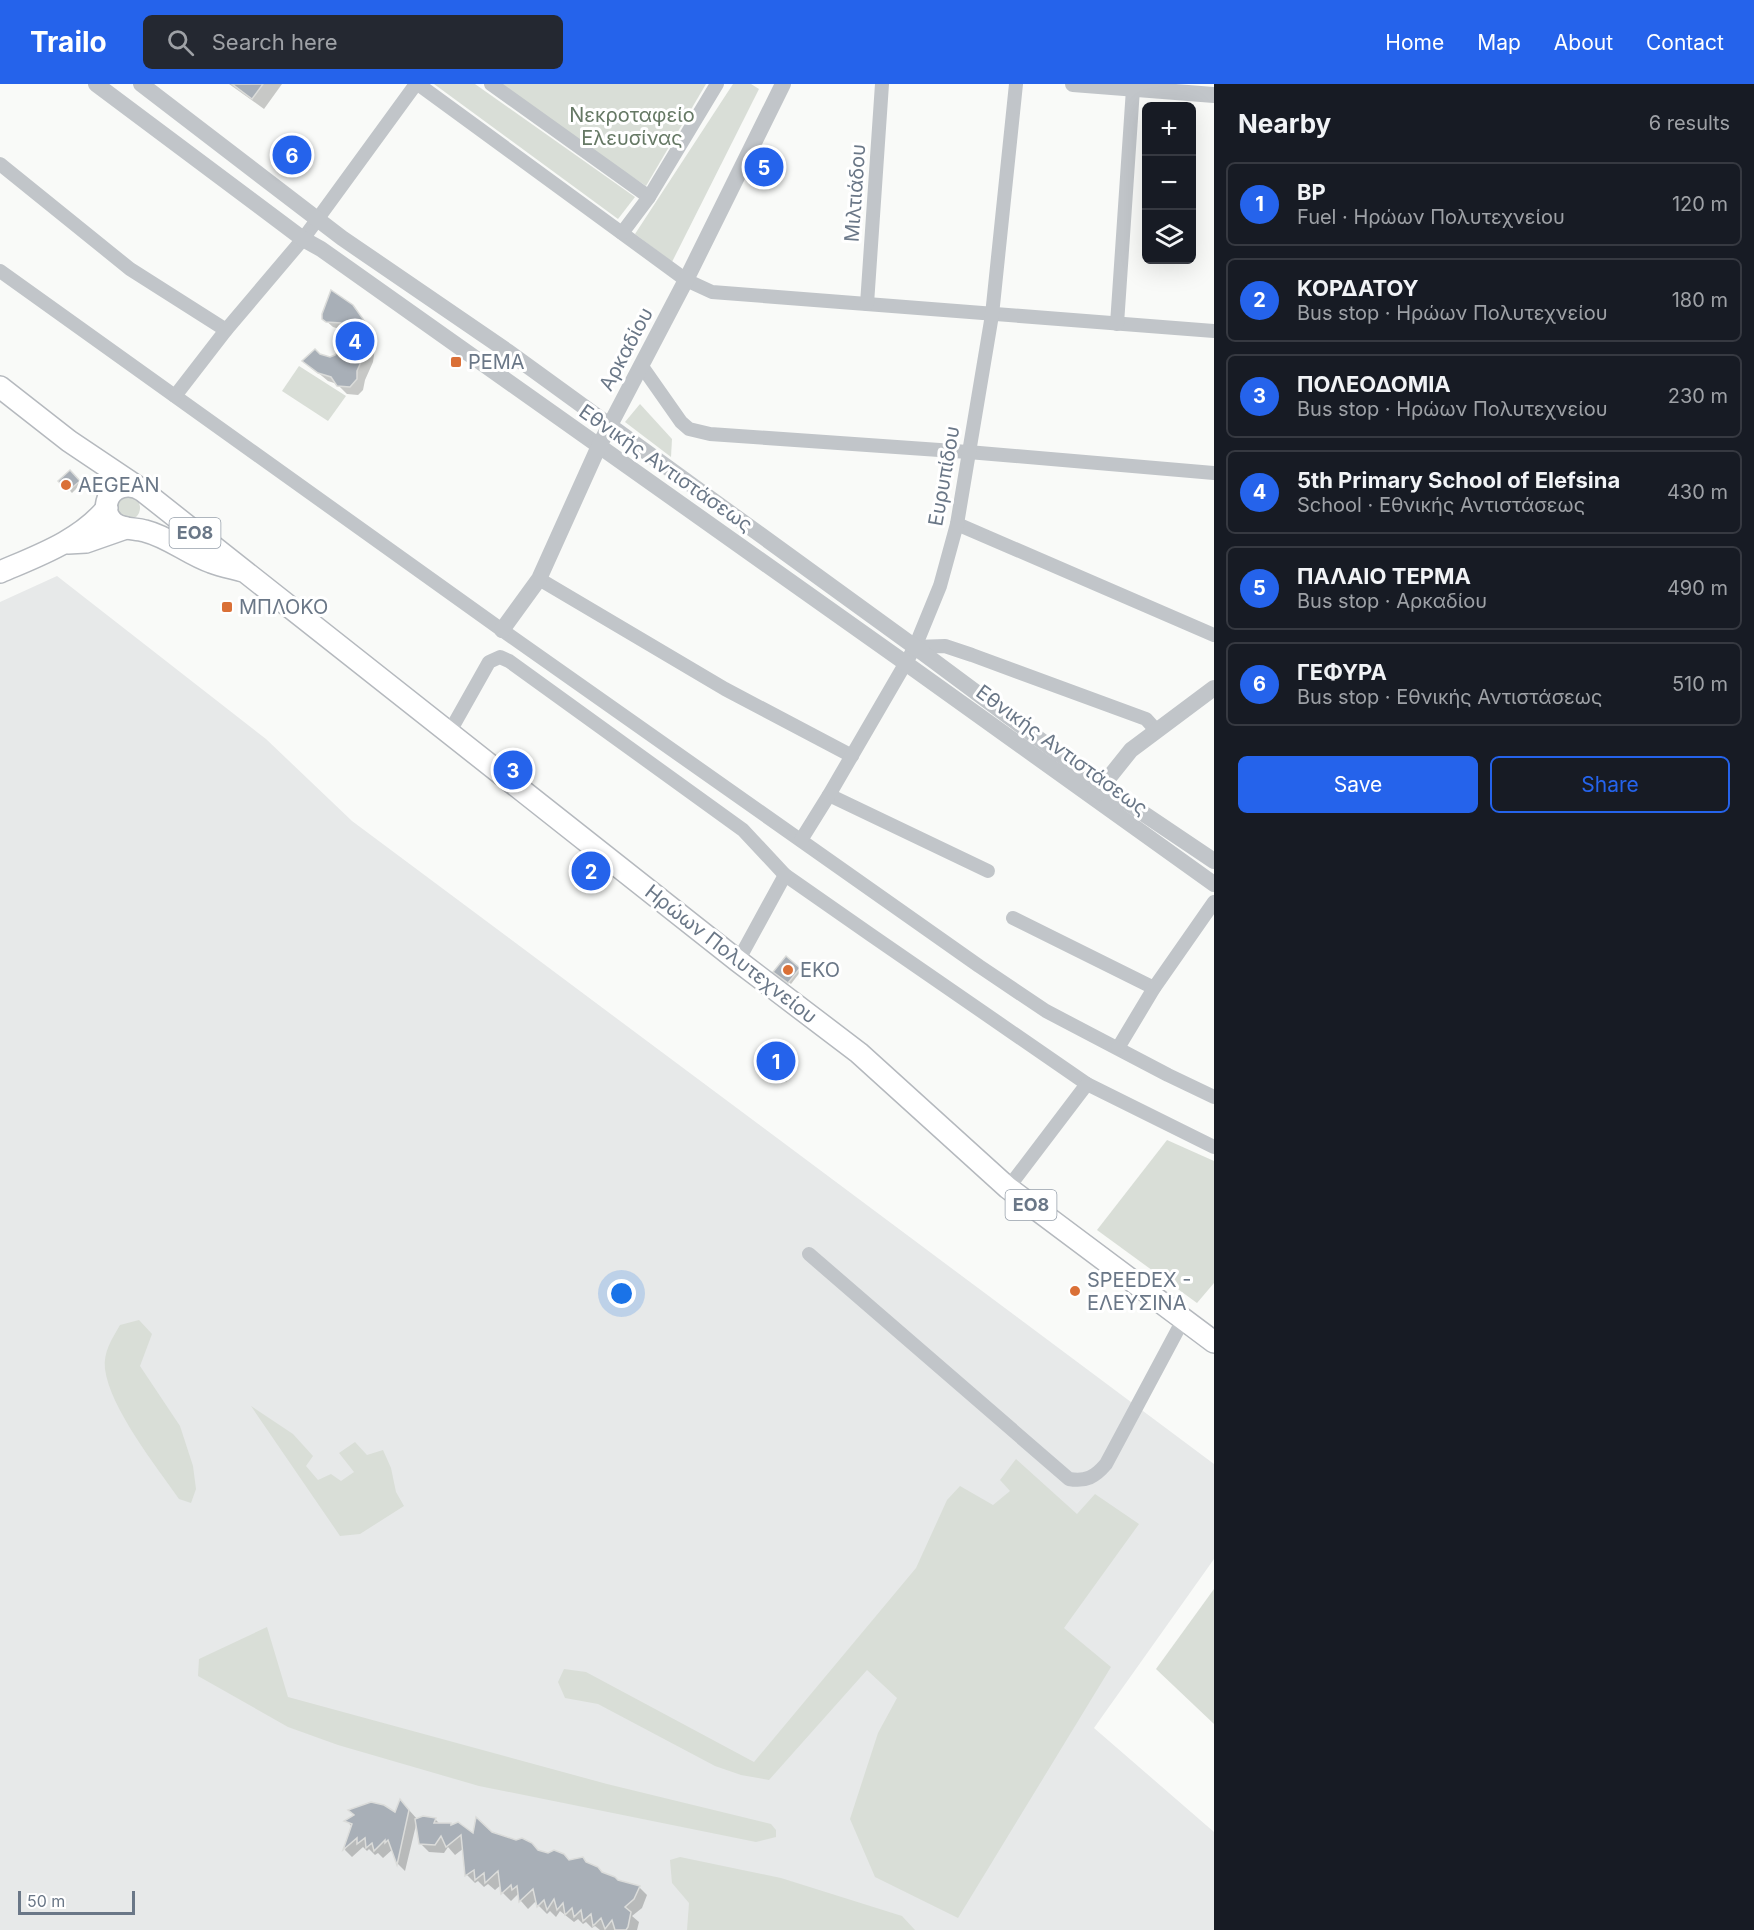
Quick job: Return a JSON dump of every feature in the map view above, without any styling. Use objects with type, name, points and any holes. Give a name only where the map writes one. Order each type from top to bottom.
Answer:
[{"type":"main road","name":"Ηρώων Πολυτεχνείου","points":[[0,387],[69,441],[143,492],[738,961],[859,1053],[1008,1188],[1214,1342]]},
{"type":"main road","name":"Ηρώων Πολυτεχνείου","points":[[69,441],[108,502],[108,514],[115,524],[163,538],[211,562],[243,571]]},
{"type":"main road","points":[[0,573],[65,543],[97,519],[116,489],[132,486],[143,492]]},
{"type":"main road","name":"ΕΟ8","points":[[129,528],[140,525],[150,511],[150,503],[143,492]]},
{"type":"main road","points":[[65,543],[86,542],[129,528]]},
{"type":"street","name":"Εθνικής Αντιστάσεως","points":[[96,84],[303,239],[321,249],[904,662],[1097,792],[1214,861]]},
{"type":"street","name":"Εθνικής Αντιστάσεως","points":[[141,84],[316,219],[507,351],[915,647],[1214,884]]},
{"type":"street","points":[[175,396],[226,330],[303,239],[417,84],[687,280],[712,292],[1214,331]]},
{"type":"street","points":[[491,84],[649,197]]},
{"type":"street","points":[[622,233],[649,197],[717,84]]},
{"type":"street","name":"Αρκαδίου","points":[[502,630],[539,579],[599,446],[687,280],[783,84]]},
{"type":"street","name":"Μιλτιάδου","points":[[867,304],[882,84]]},
{"type":"street","name":"Ευρυπίδου","points":[[801,840],[830,795],[904,662],[915,647],[940,586],[957,524],[992,315],[1016,84]]},
{"type":"street","points":[[1073,84],[1214,95]]},
{"type":"street","points":[[1117,324],[1133,89]]},
{"type":"street","points":[[0,164],[130,268],[226,330]]},
{"type":"street","points":[[0,271],[502,630],[1046,1011],[1168,1076],[1214,1097]]},
{"type":"street","points":[[641,365],[681,422],[689,429],[698,432],[1214,473]]},
{"type":"street","points":[[957,524],[1214,635]]},
{"type":"street","points":[[539,579],[725,689],[852,756]]},
{"type":"street","points":[[915,647],[945,646],[972,655],[1146,719],[1156,730]]},
{"type":"street","points":[[449,733],[489,662],[500,657],[509,661],[743,830],[785,874],[870,935],[1088,1084],[1214,1146]]},
{"type":"street","points":[[1097,792],[1131,750],[1214,688]]},
{"type":"street","points":[[830,795],[988,871]]},
{"type":"street","points":[[738,961],[785,874]]},
{"type":"street","points":[[1118,1048],[1154,988],[1214,902]]},
{"type":"street","points":[[1013,918],[1154,988]]},
{"type":"street","points":[[1008,1188],[1088,1084]]},
{"type":"street","points":[[809,1254],[1069,1479],[1078,1480],[1096,1476],[1106,1464],[1183,1320]]},
{"type":"shaded area","points":[[57,576],[266,739],[352,821],[1214,1464],[1214,1559],[1094,1728],[1214,1832],[1214,1930],[0,1930],[0,602]]},
{"type":"green space","points":[[434,84],[475,84],[635,197],[618,219]]},
{"type":"green space","name":"Νεκροταφείο Ελευσίνας","points":[[492,84],[706,84],[646,186]]},
{"type":"green space","points":[[733,84],[751,84],[759,89],[672,262],[635,234]]},
{"type":"green space","points":[[299,366],[346,396],[328,421],[282,391]]},
{"type":"green space","points":[[640,404],[672,439],[671,457],[625,422]]},
{"type":"green space","points":[[128,496],[137,499],[140,508],[137,517],[128,520],[119,517],[116,508],[119,499]]},
{"type":"green space","points":[[1167,1140],[1214,1161],[1214,1283],[1197,1303],[1097,1230]]},
{"type":"green space","points":[[139,1320],[152,1334],[140,1366],[180,1426],[193,1466],[196,1489],[191,1503],[179,1499],[147,1454],[115,1401],[109,1384],[105,1363],[111,1341],[120,1325]]},
{"type":"green space","points":[[251,1406],[293,1434],[313,1456],[306,1466],[318,1480],[331,1474],[341,1481],[354,1472],[339,1453],[355,1442],[367,1455],[383,1450],[391,1468],[396,1492],[404,1506],[360,1534],[340,1536]]},
{"type":"green space","points":[[1016,1459],[1077,1514],[1095,1494],[1139,1524],[1064,1628],[1111,1667],[958,1918],[875,1877],[850,1819],[878,1733],[897,1698],[867,1670],[769,1780],[741,1775],[715,1766],[598,1704],[565,1698],[558,1682],[564,1669],[586,1672],[754,1762],[916,1568],[947,1500],[960,1486],[993,1505],[1010,1491],[1000,1480]]},
{"type":"green space","points":[[1214,1589],[1214,1724],[1156,1669]]},
{"type":"green space","points":[[267,1627],[288,1697],[607,1784],[771,1824],[776,1830],[776,1837],[756,1842],[479,1786],[338,1745],[288,1727],[198,1676],[199,1659]]},
{"type":"green space","points":[[680,1857],[781,1878],[902,1916],[915,1930],[687,1930],[689,1903],[672,1883],[670,1860]]},
{"type":"building","points":[[232,84],[263,84],[252,99]]},
{"type":"building","points":[[331,290],[353,305],[363,319],[366,332],[365,353],[357,371],[357,379],[350,387],[337,386],[331,377],[318,373],[302,361],[315,349],[320,354],[330,357],[341,348],[341,323],[326,322],[322,319]]},
{"type":"building","points":[[70,470],[80,481],[68,491],[58,481]]},
{"type":"building","points":[[786,956],[800,968],[788,983],[773,972]]},
{"type":"building","points":[[766,1044],[794,1068],[783,1081],[755,1058]]},
{"type":"building","points":[[400,1799],[409,1810],[397,1865],[388,1840],[385,1843],[385,1840],[374,1851],[372,1843],[366,1848],[365,1838],[357,1844],[357,1838],[343,1850],[352,1824],[344,1821],[354,1815],[348,1810],[371,1802],[384,1805],[395,1812]]},
{"type":"building","points":[[423,1816],[436,1818],[434,1823],[451,1823],[451,1825],[458,1822],[473,1833],[476,1817],[492,1832],[516,1840],[522,1838],[532,1843],[538,1850],[548,1853],[554,1850],[564,1854],[569,1860],[583,1857],[586,1862],[598,1867],[602,1872],[618,1880],[640,1886],[634,1899],[625,1907],[631,1912],[628,1927],[626,1930],[615,1930],[612,1920],[605,1929],[601,1918],[593,1926],[591,1914],[583,1921],[581,1910],[574,1917],[572,1908],[565,1915],[563,1903],[557,1910],[554,1899],[547,1910],[544,1900],[537,1907],[533,1889],[519,1902],[517,1886],[512,1890],[511,1885],[501,1894],[498,1871],[485,1883],[484,1873],[475,1880],[474,1870],[465,1876],[461,1835],[446,1847],[441,1836],[435,1845],[419,1844],[415,1819]]},
{"type":"place","name":"ΓΕΦΥΡΑ","points":[[292,155]]},
{"type":"place","name":"ΠΑΛΑΙΟ ΤΕΡΜΑ","points":[[764,167]]},
{"type":"place","name":"5th Primary School of Elefsina","points":[[355,341]]},
{"type":"place","name":"ΡΕΜΑ","points":[[456,362]]},
{"type":"place","name":"AEGEAN","points":[[66,485]]},
{"type":"place","name":"ΜΠΛΟΚΟ","points":[[227,607]]},
{"type":"place","name":"ΠΟΛΕΟΔΟΜΙΑ","points":[[513,770]]},
{"type":"place","name":"ΚΟΡΔΑΤΟΥ","points":[[591,871]]},
{"type":"place","name":"EKO","points":[[788,970]]},
{"type":"place","name":"BP","points":[[776,1061]]},
{"type":"place","name":"SPEEDEX - ΕΛΕΥΣΙΝΑ","points":[[1075,1291]]}]
